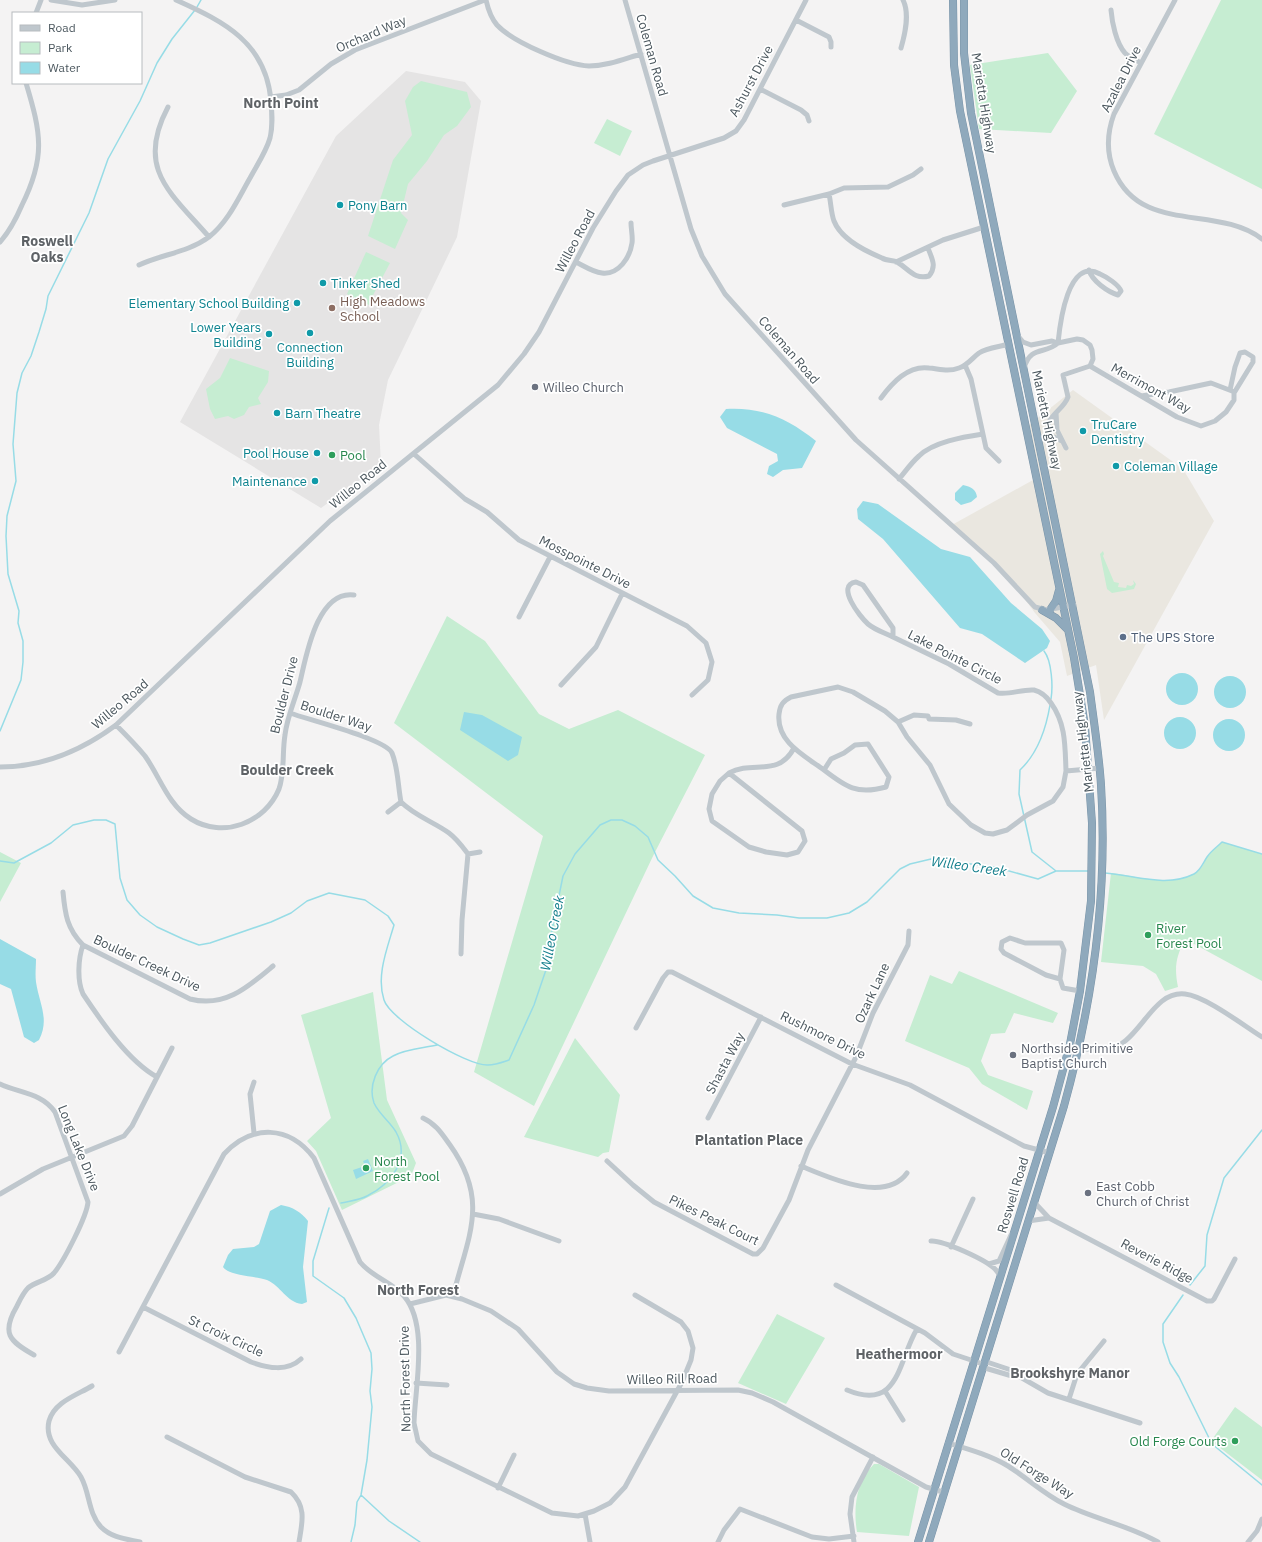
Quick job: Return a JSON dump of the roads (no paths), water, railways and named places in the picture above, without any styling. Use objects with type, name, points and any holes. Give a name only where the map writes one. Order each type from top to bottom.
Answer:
[{"type":"highway","name":"Marietta Highway","points":[[953,0],[955,79],[1083,707],[1090,769],[1093,847]]},
{"type":"highway","name":"Marietta Highway","points":[[964,0],[963,43],[970,105],[1074,605],[1090,692],[1100,768],[1103,847]]},
{"type":"highway","points":[[1050,610],[1056,601],[1059,588]]},
{"type":"highway","points":[[1042,610],[1056,618],[1068,630]]},
{"type":"highway","name":"Roswell Road","points":[[918,1542],[1040,1151],[1070,1044],[1080,991],[1088,935],[1093,847]]},
{"type":"highway","name":"Roswell Road","points":[[929,1542],[943,1492],[1050,1153],[1080,1047],[1095,964],[1102,886],[1103,847]]},
{"type":"street","points":[[36,12],[41,0]]},
{"type":"street","points":[[51,0],[82,3],[115,0]]},
{"type":"street","points":[[139,265],[150,259],[187,250],[209,237],[222,226],[231,213],[266,149],[272,125],[271,97],[264,68],[256,53],[247,42],[229,28],[176,0]]},
{"type":"street","points":[[485,0],[492,17],[504,31],[562,61],[579,65],[598,65],[641,54]]},
{"type":"street","name":"Orchard Way","points":[[271,97],[286,95],[299,90],[331,64],[355,50],[485,0]]},
{"type":"street","name":"Coleman Road","points":[[625,0],[696,242],[716,282],[835,418],[899,479],[994,563],[1035,607],[1042,610]]},
{"type":"street","name":"Ashurst Drive","points":[[670,154],[719,140],[736,130],[744,120],[806,0]]},
{"type":"street","points":[[901,48],[906,35],[906,5],[903,0]]},
{"type":"street","name":"Azalea Drive","points":[[1175,0],[1114,114],[1110,129],[1108,150],[1111,164],[1117,178],[1125,190],[1137,201],[1152,210],[1230,223],[1242,227],[1262,239]]},
{"type":"street","points":[[1111,10],[1113,24],[1122,48],[1128,56],[1141,63]]},
{"type":"street","points":[[796,20],[829,37],[831,47]]},
{"type":"street","points":[[0,242],[8,234],[20,211],[29,192],[38,162],[39,133],[26,84]]},
{"type":"street","points":[[760,90],[801,110],[807,115],[809,121]]},
{"type":"street","points":[[168,108],[160,123],[156,137],[154,154],[158,170],[169,191],[209,237]]},
{"type":"street","name":"Willeo Road","points":[[0,767],[42,762],[74,751],[116,725],[330,521],[487,395],[515,366],[539,332],[602,212],[625,179],[643,165],[670,154]]},
{"type":"street","points":[[784,205],[851,187],[888,187],[914,175],[921,169]]},
{"type":"street","points":[[829,194],[834,221],[843,234],[855,244],[884,259],[896,262],[916,276],[923,278],[929,276],[934,270],[934,264],[928,248]]},
{"type":"street","points":[[576,262],[601,273],[609,273],[617,269],[626,260],[632,242],[631,224]]},
{"type":"street","points":[[896,262],[959,234],[984,227]]},
{"type":"street","points":[[1024,368],[1028,359],[1034,352],[1054,347],[1058,343],[1063,307],[1078,275],[1083,271],[1088,270],[1102,274],[1121,290],[1120,293],[1118,295],[1110,292],[1093,277],[1088,270]]},
{"type":"street","points":[[1018,335],[1023,342],[1029,345],[1052,342],[1058,343],[1077,339],[1088,343],[1092,350],[1093,358],[1090,366],[1063,375],[1068,397],[1065,404],[1050,419],[1048,430],[1052,436],[1062,441]]},
{"type":"street","points":[[881,398],[888,388],[915,369],[927,367],[947,370],[965,365],[980,352],[1009,344]]},
{"type":"street","points":[[1245,352],[1248,352],[1253,357],[1253,362],[1232,392],[1239,356],[1245,352]]},
{"type":"street","points":[[965,365],[971,379],[986,448],[999,461]]},
{"type":"street","name":"Merrimont Way","points":[[1090,366],[1177,417],[1201,426],[1214,421],[1226,412],[1234,400],[1232,392]]},
{"type":"street","points":[[1141,396],[1169,392],[1211,382],[1232,392]]},
{"type":"street","points":[[1056,414],[1056,428],[1066,448]]},
{"type":"street","points":[[899,479],[918,456],[925,451],[962,437],[983,434]]},
{"type":"street","name":"Mosspointe Drive","points":[[414,454],[465,499],[487,512],[519,540],[687,626],[706,643],[712,662],[708,680],[692,695]]},
{"type":"street","points":[[519,617],[550,556]]},
{"type":"street","name":"Lake Pointe Circle","points":[[824,770],[831,759],[844,754],[855,745],[868,744],[889,777],[886,788],[876,790],[851,789],[824,770],[794,748],[787,740],[780,727],[778,719],[780,707],[784,701],[791,697],[838,687],[846,688],[885,711],[898,722],[907,737],[930,765],[949,804],[971,825],[985,833],[993,834],[1007,830],[1027,815],[1053,801],[1063,787],[1066,771],[1063,727],[1060,717],[1046,696],[1036,691],[1027,690],[1004,694],[998,693],[949,664],[874,628],[864,620],[847,594],[847,588],[850,584],[856,582],[863,585],[893,628],[893,637]]},
{"type":"street","name":"Boulder Drive","points":[[116,725],[144,756],[171,801],[181,812],[202,825],[226,828],[241,825],[255,818],[266,809],[275,797],[282,779],[284,736],[300,682],[308,645],[316,625],[336,598],[345,594],[354,594]]},
{"type":"street","points":[[561,685],[596,647],[622,594]]},
{"type":"street","points":[[1042,610],[1050,610],[1074,605]]},
{"type":"street","name":"Boulder Way","points":[[290,713],[315,722],[368,736],[389,748],[394,760],[401,802]]},
{"type":"street","points":[[898,722],[914,715],[928,716],[929,719],[956,720],[970,724]]},
{"type":"street","points":[[729,773],[802,831],[805,841],[798,852],[787,856],[749,847],[712,821],[709,809],[712,794],[720,781],[729,773],[743,767],[770,767],[778,765],[785,761],[794,748]]},
{"type":"street","points":[[1066,771],[1100,768]]},
{"type":"street","points":[[388,812],[401,802],[408,809],[448,832],[458,841],[468,854],[462,920],[461,954]]},
{"type":"street","points":[[468,854],[480,852]]},
{"type":"street","name":"Boulder Creek Drive","points":[[63,892],[67,922],[75,936],[83,945],[185,996],[203,1001],[220,1000],[233,996],[245,989],[273,966]]},
{"type":"street","name":"Ozark Lane","points":[[852,1064],[873,1012],[908,945],[909,931]]},
{"type":"street","points":[[1060,979],[1046,976],[1004,953],[1001,949],[1002,942],[1010,938],[1025,943],[1060,943],[1064,950],[1060,979],[1063,988],[1080,991]]},
{"type":"street","points":[[83,945],[81,955],[80,983],[83,994],[134,1061],[157,1077]]},
{"type":"street","name":"Rushmore Drive","points":[[636,1028],[663,978],[668,972],[676,973],[852,1064],[910,1085],[1024,1146],[1050,1153]]},
{"type":"street","points":[[1070,1044],[1103,1051],[1120,1045],[1134,1034],[1160,1003],[1170,996],[1179,994],[1199,998],[1262,1037]]},
{"type":"street","name":"Shasta Way","points":[[708,1118],[761,1017]]},
{"type":"street","points":[[1,1192],[43,1169],[124,1136],[132,1126],[172,1048]]},
{"type":"street","name":"Pikes Peak Court","points":[[607,1161],[654,1202],[753,1254],[758,1254],[763,1248],[789,1200],[801,1166],[852,1064]]},
{"type":"street","points":[[254,1082],[250,1094],[254,1133]]},
{"type":"street","name":"Long Lake Drive","points":[[0,1084],[39,1098],[48,1103],[55,1112],[87,1195],[88,1202],[85,1216],[56,1271],[45,1280],[25,1291],[9,1322],[8,1333],[14,1343],[34,1355]]},
{"type":"street","points":[[423,1118],[436,1125],[463,1165],[472,1187],[473,1214],[453,1296]]},
{"type":"street","name":"North Forest Drive","points":[[119,1352],[219,1160],[235,1143],[254,1133],[273,1132],[285,1135],[298,1141],[310,1152],[318,1164],[360,1262],[398,1290],[410,1304],[414,1313],[418,1335],[414,1429],[421,1446],[439,1458],[552,1514],[569,1516],[585,1514],[605,1507],[616,1499],[625,1487],[677,1391],[693,1355],[693,1343],[686,1327],[675,1317],[635,1295]]},
{"type":"street","points":[[801,1166],[847,1183],[865,1187],[885,1186],[898,1182],[907,1173]]},
{"type":"street","points":[[951,1247],[973,1199]]},
{"type":"street","name":"Reverie Ridge","points":[[1034,1202],[1049,1218],[1207,1301],[1212,1301],[1214,1299],[1235,1259]]},
{"type":"street","points":[[473,1214],[498,1219],[559,1241]]},
{"type":"street","points":[[1028,1221],[1049,1218]]},
{"type":"street","points":[[988,1264],[999,1261],[1005,1244],[1015,1228]]},
{"type":"street","points":[[931,1241],[940,1242],[988,1264],[996,1270],[1000,1277]]},
{"type":"street","points":[[836,1285],[917,1329],[948,1351],[973,1362],[983,1364],[987,1362],[1014,1371],[1016,1374],[1044,1391],[1140,1423]]},
{"type":"street","name":"Willeo Rill Road","points":[[410,1304],[441,1295],[453,1296],[491,1311],[512,1324],[552,1368],[574,1384],[603,1391],[731,1390],[752,1393],[873,1456],[926,1486],[943,1492]]},
{"type":"street","name":"St Croix Circle","points":[[143,1307],[239,1357],[258,1364],[284,1367],[291,1366],[301,1359]]},
{"type":"street","points":[[847,1390],[860,1395],[868,1396],[885,1390],[898,1376],[908,1347],[917,1329]]},
{"type":"street","points":[[1069,1399],[1078,1374],[1104,1341]]},
{"type":"street","points":[[416,1383],[447,1385]]},
{"type":"street","points":[[92,1386],[61,1404],[54,1410],[48,1426],[50,1438],[53,1445],[74,1467],[81,1477],[87,1490],[92,1514],[100,1526],[115,1536],[140,1542]]},
{"type":"street","points":[[885,1390],[903,1420]]},
{"type":"street","points":[[167,1437],[245,1477],[291,1492],[297,1498],[303,1510],[303,1524],[299,1542]]},
{"type":"street","name":"Old Forge Way","points":[[948,1443],[1007,1465],[1062,1503],[1081,1512],[1138,1532],[1158,1542]]},
{"type":"street","points":[[498,1488],[514,1455]]},
{"type":"street","points":[[854,1542],[850,1514],[852,1497],[873,1456]]},
{"type":"street","points":[[718,1542],[724,1530],[740,1509],[812,1537],[829,1539],[854,1536]]},
{"type":"street","points":[[585,1514],[590,1542]]},
{"type":"street","points":[[1248,1542],[1257,1531],[1262,1519]]},
{"type":"water","points":[[726,409],[763,412],[785,421],[806,433],[816,441],[802,468],[783,470],[773,477],[767,474],[769,466],[778,461],[777,454],[727,428],[720,417]]},
{"type":"water","points":[[963,485],[973,489],[976,492],[977,497],[971,502],[961,505],[955,500],[955,493]]},
{"type":"water","points":[[863,501],[878,504],[941,549],[970,557],[1011,603],[1042,629],[1050,641],[1047,648],[1025,663],[982,634],[960,628],[883,539],[858,519],[857,509]]},
{"type":"water","points":[[1182,673],[1193,678],[1198,689],[1193,700],[1182,705],[1171,700],[1166,689],[1171,678]]},
{"type":"water","points":[[1230,676],[1241,681],[1246,692],[1241,703],[1230,708],[1219,703],[1214,692],[1219,681]]},
{"type":"water","points":[[464,712],[482,715],[522,737],[518,755],[508,761],[460,730]]},
{"type":"water","points":[[1177,717],[1183,717],[1193,724],[1196,733],[1195,739],[1189,746],[1183,749],[1177,749],[1167,742],[1164,736],[1164,730],[1171,720]]},
{"type":"water","points":[[1229,719],[1240,724],[1245,735],[1240,746],[1229,751],[1218,746],[1213,735],[1218,724]]},
{"type":"water","points":[[0,939],[36,959],[36,982],[43,1011],[44,1025],[39,1040],[34,1043],[24,1037],[11,989],[0,984]]},
{"type":"water","name":"North Forest Pool","points":[[368,1159],[373,1171],[356,1179],[353,1170],[365,1166],[363,1161]]},
{"type":"water","points":[[281,1205],[296,1210],[308,1221],[303,1267],[307,1302],[302,1304],[296,1303],[267,1280],[237,1274],[226,1270],[223,1267],[228,1255],[233,1249],[254,1247],[259,1244],[270,1211]]},
{"type":"waterway","points":[[197,7],[201,0]]},
{"type":"waterway","points":[[0,731],[21,680],[23,662],[23,641],[18,623],[19,611],[8,574],[6,536],[7,516],[16,481],[13,444],[17,393],[22,373],[31,356],[46,309],[48,296],[89,213],[108,159],[140,101],[157,63],[172,39],[195,10]]},
{"type":"waterway","points":[[1044,651],[1047,655],[1050,667],[1052,681],[1051,699]]},
{"type":"waterway","points":[[1050,705],[1040,740],[1032,756],[1020,770],[1019,794],[1032,852],[1056,871]]},
{"type":"waterway","name":"Willeo Creek","points":[[0,861],[14,863],[51,843],[73,825],[94,820],[106,820],[115,824],[120,878],[127,900],[140,915],[157,927],[199,945],[210,943],[271,922],[291,913],[307,901],[329,893],[365,900],[388,916],[394,925],[383,962],[381,982],[384,1000],[389,1009],[414,1030],[447,1050],[464,1058],[488,1065],[509,1060],[534,1005],[549,961],[551,935],[563,876],[575,854],[600,825],[611,820],[622,820],[635,826],[648,837],[658,860],[693,896],[713,908],[739,913],[799,918],[827,918],[849,913],[867,902],[900,869],[910,864],[931,859],[995,867],[1038,879],[1056,871],[1089,871]]},
{"type":"waterway","name":"Willeo Creek","points":[[1105,873],[1150,880],[1172,880],[1183,878],[1194,874],[1202,866],[1212,851],[1222,842],[1262,854]]},
{"type":"waterway","points":[[341,1203],[367,1196],[376,1191],[391,1178],[400,1161],[400,1142],[396,1132],[376,1107],[372,1096],[373,1083],[378,1070],[382,1064],[393,1056],[409,1050],[437,1045]]},
{"type":"waterway","points":[[1190,1285],[1205,1266],[1207,1235],[1224,1178],[1262,1130]]},
{"type":"waterway","points":[[329,1208],[313,1261],[313,1276],[344,1298],[356,1318],[371,1353],[372,1369],[370,1391],[372,1407],[367,1460],[361,1495],[357,1502],[355,1525],[351,1542]]},
{"type":"waterway","points":[[1183,1295],[1163,1324],[1163,1342],[1170,1363],[1179,1377],[1212,1444],[1262,1485]]},
{"type":"waterway","points":[[361,1495],[389,1521],[420,1542]]},
{"type":"place","name":"Pony Barn","points":[[340,205]]},
{"type":"place","name":"Tinker Shed","points":[[323,283]]},
{"type":"place","name":"Elementary School Building","points":[[297,303]]},
{"type":"place","name":"High Meadows School","points":[[332,308]]},
{"type":"place","name":"Connection Building","points":[[310,333]]},
{"type":"place","name":"Lower Years Building","points":[[269,334]]},
{"type":"place","name":"Willeo Church","points":[[535,387]]},
{"type":"place","name":"Barn Theatre","points":[[277,413]]},
{"type":"place","name":"TruCare Dentistry","points":[[1083,431]]},
{"type":"place","name":"Pool House","points":[[317,453]]},
{"type":"place","name":"Pool","points":[[332,455]]},
{"type":"place","name":"Coleman Village","points":[[1116,466]]},
{"type":"place","name":"Maintenance","points":[[315,481]]},
{"type":"place","name":"The UPS Store","points":[[1123,637]]},
{"type":"place","name":"River Forest Pool","points":[[1148,935]]},
{"type":"place","name":"Northside Primitive Baptist Church","points":[[1013,1055]]},
{"type":"place","name":"North Forest Pool","points":[[366,1168]]},
{"type":"place","name":"East Cobb Church of Christ","points":[[1088,1193]]},
{"type":"place","name":"Old Forge Courts","points":[[1235,1441]]},
{"type":"district","name":"North Point","points":[[281,103]]},
{"type":"district","name":"Roswell Oaks","points":[[47,250]]},
{"type":"district","name":"Boulder Creek","points":[[287,770]]},
{"type":"district","name":"Plantation Place","points":[[749,1140]]},
{"type":"district","name":"North Forest","points":[[418,1290]]},
{"type":"district","name":"Heathermoor","points":[[899,1354]]},
{"type":"district","name":"Brookshyre Manor","points":[[1070,1373]]}]
